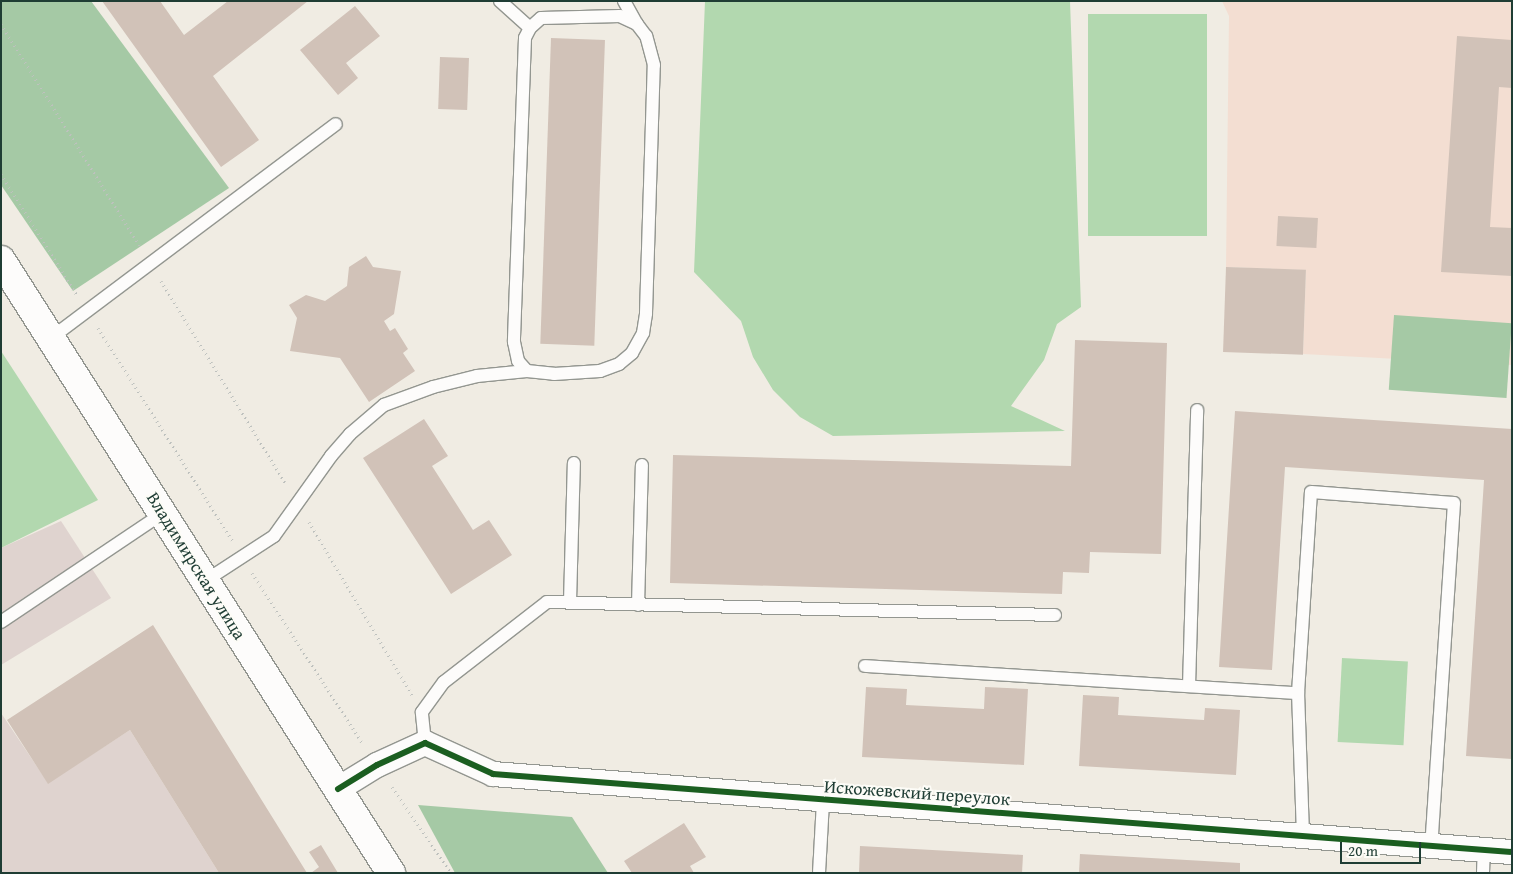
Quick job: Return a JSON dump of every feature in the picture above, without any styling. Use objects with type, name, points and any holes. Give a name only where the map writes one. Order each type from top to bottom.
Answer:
[{"type":"main road","name":"Владимирская улица","points":[[1,260],[391,873]]},
{"type":"street","points":[[338,790],[377,765],[425,743]]},
{"type":"street","name":"Искожевский переулок","points":[[425,743],[493,774],[823,801],[1431,845],[1484,861],[1512,852]]},
{"type":"lane","points":[[500,1],[530,28]]},
{"type":"lane","points":[[205,581],[274,536],[350,434],[384,405],[434,387],[477,376],[527,370],[554,374],[600,371],[618,364],[632,352],[643,333],[654,65],[652,50],[624,1]]},
{"type":"lane","points":[[527,370],[518,360],[514,342],[525,38],[530,28],[541,18],[579,15],[620,16],[637,24]]},
{"type":"lane","points":[[51,338],[336,124]]},
{"type":"lane","points":[[1189,686],[1197,410]]},
{"type":"lane","points":[[570,602],[574,463]]},
{"type":"lane","points":[[638,605],[642,465]]},
{"type":"lane","points":[[1303,835],[1298,693],[1310,492],[1454,503],[1431,845]]},
{"type":"lane","points":[[1,622],[163,513]]},
{"type":"lane","points":[[425,743],[422,712],[444,682],[547,602],[1055,615]]},
{"type":"lane","points":[[864,666],[1298,693]]},
{"type":"lane","points":[[819,873],[823,801]]},
{"type":"path","points":[[1,24],[151,263],[422,712]]},
{"type":"path","points":[[1,174],[243,558],[377,765],[450,873]]},
{"type":"shaded area","points":[[1222,1],[1512,1],[1512,365],[1303,354],[1306,270],[1226,267],[1229,16]]},
{"type":"shaded area","points":[[61,521],[111,598],[1,665],[1,548]]},
{"type":"shaded area","points":[[1,713],[48,783],[130,730],[219,873],[1,873]]},
{"type":"green space","points":[[1,1],[91,1],[229,188],[73,291],[1,185]]},
{"type":"green space","points":[[705,1],[1070,1],[1081,307],[1057,324],[1044,360],[1011,406],[1065,431],[833,436],[800,417],[773,390],[753,357],[741,321],[694,272]]},
{"type":"green space","points":[[1088,14],[1207,14],[1207,236],[1088,236]]},
{"type":"green space","points":[[1394,315],[1512,323],[1506,398],[1389,390]]},
{"type":"green space","points":[[1,351],[98,500],[1,548]]},
{"type":"green space","points":[[1342,658],[1408,661],[1404,745],[1338,742]]},
{"type":"green space","points":[[418,805],[572,817],[608,873],[455,873]]},
{"type":"building","points":[[102,1],[160,1],[184,35],[228,1],[308,1],[213,76],[259,140],[221,167]]},
{"type":"building","points":[[355,6],[380,36],[346,63],[358,78],[338,95],[300,50]]},
{"type":"building","points":[[1457,36],[1512,40],[1512,88],[1499,87],[1490,227],[1512,228],[1512,276],[1441,272]]},
{"type":"building","points":[[551,38],[605,40],[594,346],[540,344]]},
{"type":"building","points":[[440,57],[469,58],[467,110],[438,109]]},
{"type":"building","points":[[1278,216],[1318,218],[1316,248],[1276,246]]},
{"type":"building","points":[[366,256],[373,267],[401,271],[394,314],[384,321],[390,331],[395,328],[408,349],[403,353],[415,371],[369,402],[340,358],[290,351],[297,318],[289,305],[306,295],[325,301],[347,286],[349,267]]},
{"type":"building","points":[[1226,267],[1306,270],[1303,355],[1223,352]]},
{"type":"building","points":[[1075,340],[1167,343],[1161,554],[1090,552],[1089,573],[1063,572],[1062,594],[670,583],[673,455],[1071,466]]},
{"type":"building","points":[[1235,411],[1512,429],[1512,759],[1466,756],[1484,480],[1285,467],[1272,670],[1219,667]]},
{"type":"building","points":[[424,419],[448,456],[432,466],[473,530],[489,520],[512,555],[451,594],[363,458]]},
{"type":"building","points":[[153,625],[307,873],[219,873],[130,730],[48,784],[7,720]]},
{"type":"building","points":[[866,687],[907,689],[906,705],[984,709],[985,687],[1028,689],[1024,765],[862,757]]},
{"type":"building","points":[[1083,695],[1119,697],[1118,715],[1204,720],[1205,708],[1240,710],[1236,775],[1079,766]]},
{"type":"building","points":[[684,823],[706,857],[690,866],[694,873],[632,873],[624,861]]},
{"type":"building","points":[[321,845],[338,873],[311,873],[319,867],[309,852]]},
{"type":"building","points":[[860,846],[1023,855],[1022,873],[859,873]]},
{"type":"building","points":[[1080,854],[1240,863],[1240,873],[1079,873]]},
{"type":"cycle path","points":[[338,789],[377,765],[425,743],[493,774],[1512,852]]}]
